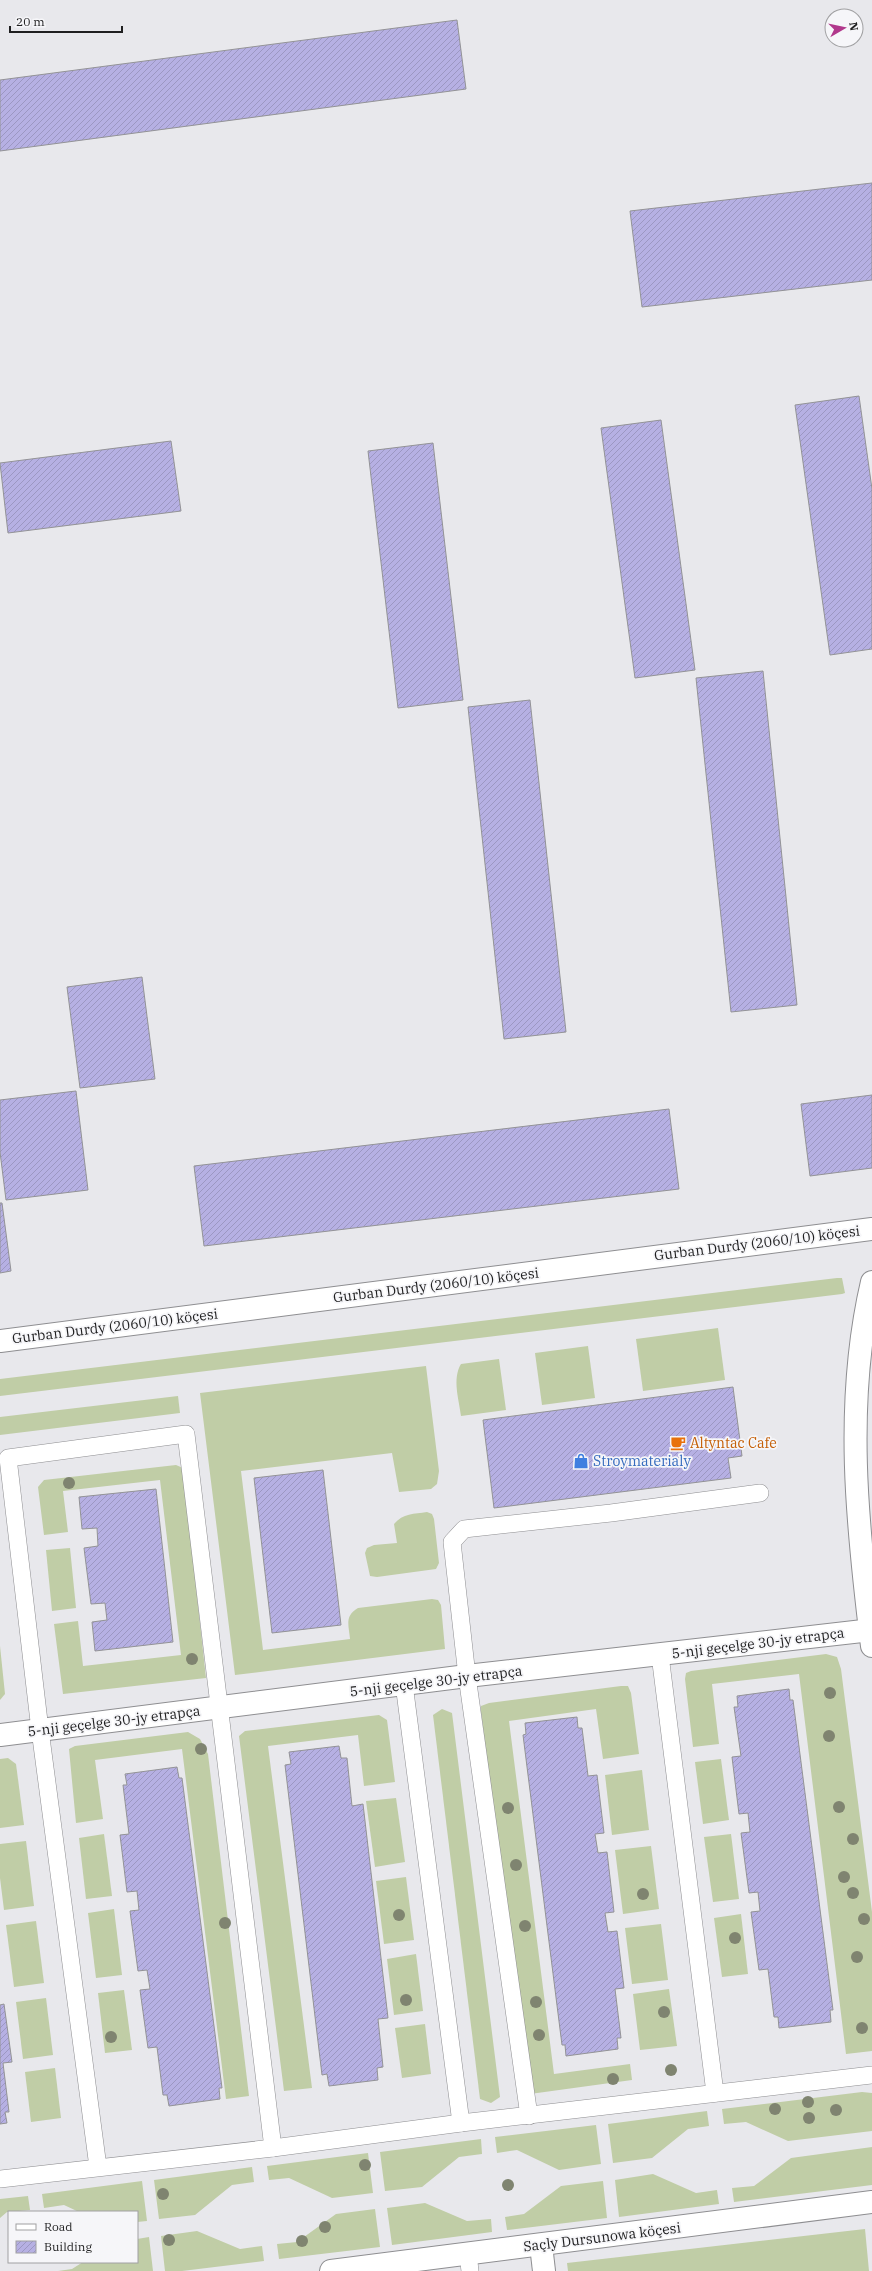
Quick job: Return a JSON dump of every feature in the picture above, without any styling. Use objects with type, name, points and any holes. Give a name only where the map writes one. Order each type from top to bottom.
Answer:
[{"type":"street","name":"Gurban Durdy (2060/10) köçesi","points":[[0,1340],[872,1229]]},
{"type":"street","points":[[871,1635],[855,1474],[856,1394],[864,1319],[872,1282]]},
{"type":"street","name":"5-nji geçelge 30-jy etrapça","points":[[0,1734],[467,1676],[660,1655],[871,1635]]},
{"type":"street","name":"Saçly Dursunowa köçesi","points":[[331,2271],[469,2262],[541,2245],[872,2202]]},
{"type":"street","points":[[541,2245],[544,2271]]},
{"type":"lane","points":[[98,2167],[40,1730],[8,1458],[186,1434],[272,2148]]},
{"type":"lane","points":[[530,2116],[467,1676],[452,1542],[464,1529],[611,1513],[760,1493]]},
{"type":"lane","points":[[660,1655],[715,2093]]},
{"type":"lane","points":[[404,1684],[461,2123]]},
{"type":"lane","points":[[0,2179],[272,2148],[461,2123],[872,2075]]},
{"type":"green space","points":[[842,1278],[845,1293],[0,1396],[0,1379]]},
{"type":"green space","points":[[718,1328],[725,1380],[643,1391],[636,1339]]},
{"type":"green space","points":[[588,1346],[595,1398],[542,1405],[535,1353]]},
{"type":"green space","points":[[499,1359],[506,1410],[461,1416],[457,1376],[461,1364]]},
{"type":"green space","points":[[426,1366],[439,1471],[437,1484],[431,1489],[399,1492],[392,1453],[241,1471],[263,1650],[350,1639],[348,1626],[349,1618],[358,1608],[432,1599],[438,1600],[441,1605],[445,1649],[235,1675],[200,1393]]},
{"type":"green space","points":[[178,1396],[180,1413],[0,1435],[0,1417]]},
{"type":"green space","points":[[176,1465],[183,1468],[206,1678],[63,1694],[54,1624],[78,1621],[83,1666],[181,1655],[160,1480],[63,1491],[68,1532],[44,1535],[38,1487],[44,1480]]},
{"type":"green space","points":[[427,1512],[432,1514],[434,1519],[439,1563],[436,1569],[377,1577],[370,1576],[365,1553],[367,1548],[374,1545],[397,1543],[394,1524],[397,1520],[405,1516]]},
{"type":"green space","points":[[70,1548],[76,1608],[52,1611],[46,1550]]},
{"type":"green space","points":[[0,1646],[5,1694],[0,1700]]},
{"type":"green space","points":[[826,1654],[837,1657],[841,1669],[872,1912],[872,2051],[846,2054],[799,1674],[712,1684],[719,1744],[693,1747],[685,1679],[686,1673],[691,1671]]},
{"type":"green space","points":[[628,1686],[631,1693],[639,1754],[603,1759],[596,1709],[509,1721],[554,2074],[630,2064],[632,2080],[530,2094],[481,1706],[489,1703]]},
{"type":"green space","points":[[442,1709],[452,1713],[500,2097],[491,2103],[480,2099],[433,1715]]},
{"type":"green space","points":[[379,1715],[387,1720],[395,1782],[364,1786],[358,1735],[268,1746],[312,2088],[284,2091],[239,1736],[245,1731]]},
{"type":"green space","points":[[188,1732],[200,1739],[208,1754],[249,2096],[226,2099],[182,1749],[95,1760],[103,1819],[76,1823],[69,1749],[75,1746]]},
{"type":"green space","points":[[8,1758],[16,1764],[24,1825],[0,1828],[0,1759]]},
{"type":"green space","points":[[721,1759],[729,1820],[703,1824],[695,1762]]},
{"type":"green space","points":[[642,1770],[649,1830],[612,1835],[605,1775]]},
{"type":"green space","points":[[396,1798],[405,1862],[375,1867],[366,1801]]},
{"type":"green space","points":[[104,1834],[112,1896],[86,1899],[79,1838]]},
{"type":"green space","points":[[731,1834],[739,1899],[713,1902],[704,1837]]},
{"type":"green space","points":[[26,1841],[34,1906],[4,1910],[0,1878],[0,1844]]},
{"type":"green space","points":[[651,1846],[659,1909],[623,1914],[615,1850]]},
{"type":"green space","points":[[406,1877],[414,1940],[384,1944],[376,1881]]},
{"type":"green space","points":[[114,1909],[122,1975],[96,1978],[88,1913]]},
{"type":"green space","points":[[741,1914],[748,1974],[722,1977],[714,1918]]},
{"type":"green space","points":[[36,1921],[44,1983],[14,1987],[6,1925]]},
{"type":"green space","points":[[661,1924],[668,1980],[632,1984],[625,1928]]},
{"type":"green space","points":[[416,1954],[423,2011],[394,2015],[387,1959]]},
{"type":"green space","points":[[669,1989],[677,2046],[640,2050],[633,1994]]},
{"type":"green space","points":[[124,1990],[132,2050],[105,2053],[98,1993]]},
{"type":"green space","points":[[46,1998],[53,2055],[23,2059],[16,2002]]},
{"type":"green space","points":[[425,2024],[431,2074],[402,2078],[395,2028]]},
{"type":"green space","points":[[55,2068],[61,2118],[31,2122],[25,2072]]},
{"type":"green space","points":[[862,2092],[872,2093],[872,2131],[788,2141],[746,2122],[724,2124],[722,2109]]},
{"type":"green space","points":[[707,2111],[709,2126],[688,2129],[652,2158],[613,2163],[608,2124]]},
{"type":"green space","points":[[596,2125],[601,2164],[559,2170],[517,2150],[497,2153],[495,2137]]},
{"type":"green space","points":[[481,2139],[482,2154],[459,2157],[422,2187],[385,2191],[380,2152]]},
{"type":"green space","points":[[872,2147],[872,2185],[734,2202],[732,2188],[754,2186],[791,2158]]},
{"type":"green space","points":[[368,2153],[373,2193],[332,2198],[289,2178],[269,2180],[267,2166]]},
{"type":"green space","points":[[252,2167],[254,2182],[232,2185],[195,2215],[159,2219],[154,2180]]},
{"type":"green space","points":[[653,2174],[696,2193],[717,2190],[719,2204],[619,2217],[615,2180]]},
{"type":"green space","points":[[142,2181],[147,2221],[138,2222],[138,2211],[77,2211],[64,2205],[44,2208],[42,2194]]},
{"type":"green space","points":[[603,2181],[607,2218],[507,2230],[505,2217],[524,2214],[561,2186]]},
{"type":"green space","points":[[28,2196],[30,2210],[8,2211],[0,2218],[0,2199]]},
{"type":"green space","points":[[425,2203],[467,2221],[491,2219],[492,2232],[392,2245],[387,2208]]},
{"type":"green space","points":[[375,2209],[380,2247],[279,2259],[277,2244],[297,2242],[336,2214]]},
{"type":"green space","points":[[865,2229],[869,2271],[568,2271],[567,2263]]},
{"type":"green space","points":[[197,2231],[240,2249],[262,2246],[264,2261],[182,2271],[165,2271],[161,2236]]},
{"type":"green space","points":[[149,2237],[153,2271],[58,2271],[72,2269],[81,2263],[138,2263],[138,2239]]},
{"type":"building","points":[[457,20],[466,89],[0,151],[0,80]]},
{"type":"building","points":[[872,183],[872,280],[642,307],[630,211]]},
{"type":"building","points":[[859,396],[872,489],[872,649],[830,655],[795,405]]},
{"type":"building","points":[[661,420],[695,670],[635,678],[601,428]]},
{"type":"building","points":[[171,441],[181,511],[8,533],[0,463]]},
{"type":"building","points":[[433,443],[463,700],[398,708],[368,451]]},
{"type":"building","points":[[763,671],[797,1005],[731,1012],[696,678]]},
{"type":"building","points":[[530,700],[566,1032],[504,1039],[468,707]]},
{"type":"building","points":[[142,977],[155,1079],[80,1088],[67,987]]},
{"type":"building","points":[[76,1091],[88,1190],[6,1200],[0,1152],[0,1100]]},
{"type":"building","points":[[872,1095],[872,1168],[810,1176],[801,1104]]},
{"type":"building","points":[[669,1109],[679,1189],[204,1246],[194,1166]]},
{"type":"building","points":[[0,1203],[2,1203],[11,1271],[0,1273]]},
{"type":"building","points":[[733,1387],[742,1456],[728,1458],[731,1478],[494,1508],[483,1420]]},
{"type":"building","points":[[323,1470],[341,1625],[272,1633],[254,1478]]},
{"type":"building","points":[[156,1489],[173,1642],[95,1651],[92,1622],[107,1620],[105,1603],[91,1604],[84,1548],[98,1546],[97,1528],[82,1529],[79,1497]]},
{"type":"building","points":[[789,1689],[790,1700],[793,1700],[833,2010],[830,2010],[831,2022],[779,2028],[778,2017],[774,2017],[768,1969],[759,1970],[751,1912],[760,1911],[758,1892],[749,1893],[741,1833],[750,1832],[748,1813],[739,1814],[732,1757],[741,1756],[734,1707],[738,1707],[737,1696]]},
{"type":"building","points":[[577,1717],[578,1728],[582,1728],[588,1776],[597,1775],[604,1833],[595,1834],[598,1853],[607,1852],[614,1912],[605,1913],[608,1932],[617,1931],[624,1988],[615,1989],[621,2038],[617,2038],[618,2049],[566,2056],[565,2045],[562,2045],[523,1735],[526,1734],[525,1723]]},
{"type":"building","points":[[339,1746],[341,1758],[347,1758],[352,1806],[363,1804],[388,2018],[378,2019],[383,2067],[377,2068],[378,2080],[329,2086],[327,2074],[322,2075],[285,1765],[291,1764],[289,1752]]},
{"type":"building","points":[[177,1767],[179,1778],[182,1778],[222,2088],[219,2088],[220,2099],[169,2106],[167,2095],[163,2095],[157,2047],[148,2048],[140,1990],[150,1989],[147,1970],[138,1971],[130,1911],[139,1910],[137,1891],[127,1892],[120,1835],[129,1834],[123,1785],[127,1785],[125,1774]]},
{"type":"building","points":[[4,2004],[12,2062],[3,2063],[9,2112],[5,2112],[7,2123],[0,2124],[0,2005]]},
{"type":"place","name":"Altyntac Cafe","points":[[678,1443]]},
{"type":"place","name":"Stroymaterialy","points":[[581,1461]]}]
